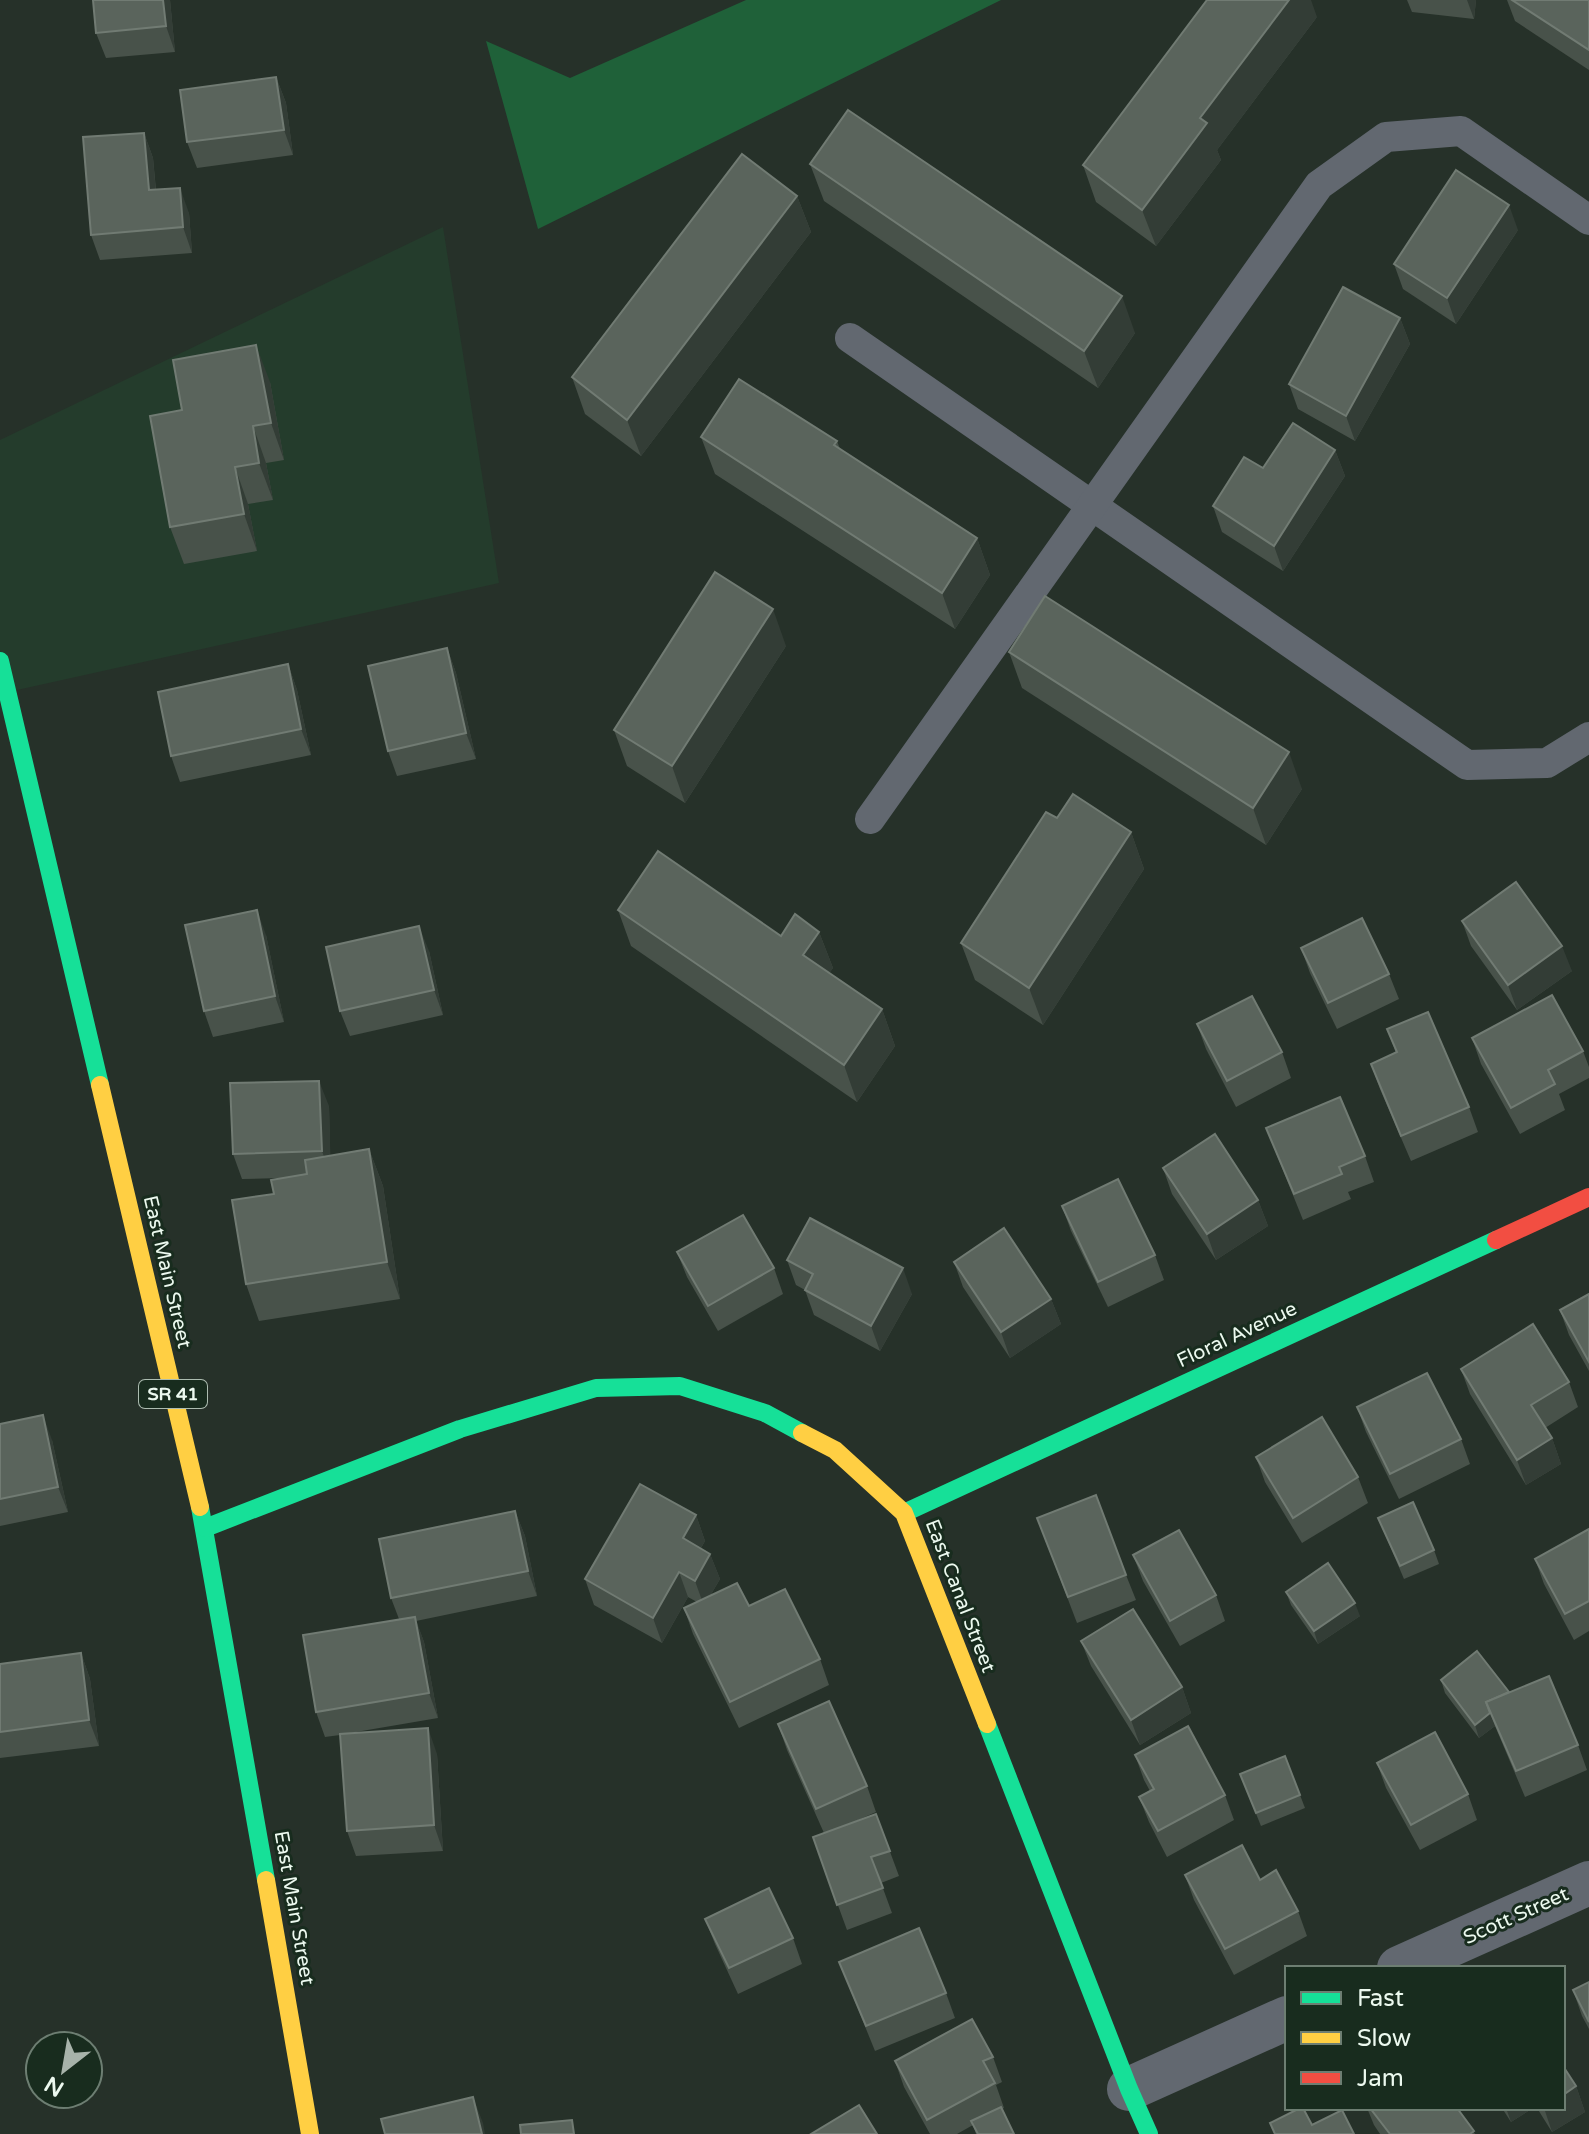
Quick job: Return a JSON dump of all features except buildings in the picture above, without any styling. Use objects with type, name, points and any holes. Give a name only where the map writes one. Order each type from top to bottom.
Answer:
[{"type":"street","name":"East Main Street","points":[[0,661],[205,1528],[310,2134]]},
{"type":"street","name":"Floral Avenue","points":[[904,1513],[1589,1197]]},
{"type":"street","name":"East Canal Street","points":[[205,1528],[460,1429],[596,1388],[680,1386],[765,1413],[835,1450],[904,1513],[1149,2134]]},
{"type":"street","name":"Scott Street","points":[[1403,1966],[1589,1883]]},
{"type":"street","points":[[1129,2089],[1285,2019]]},
{"type":"lane","points":[[870,819],[1319,185],[1386,137],[1461,131],[1589,220]]},
{"type":"lane","points":[[850,338],[1467,765],[1547,763],[1589,737]]},
{"type":"shaded area","points":[[443,227],[499,583],[8,692],[0,661],[0,440]]},
{"type":"green space","points":[[746,0],[1001,0],[538,229],[486,41],[570,78]]},
{"type":"traffic: fast","points":[[0,661],[100,1085]]},
{"type":"traffic: fast","points":[[904,1513],[1496,1240]]},
{"type":"traffic: fast","points":[[205,1528],[460,1429],[596,1388],[680,1386],[765,1413],[802,1433]]},
{"type":"traffic: fast","points":[[200,1507],[266,1880]]},
{"type":"traffic: fast","points":[[987,1724],[1149,2134]]},
{"type":"traffic: slow","points":[[100,1085],[200,1507]]},
{"type":"traffic: slow","points":[[802,1433],[835,1450],[904,1513],[987,1724]]},
{"type":"traffic: slow","points":[[266,1880],[310,2134]]},
{"type":"traffic: jam","points":[[1496,1240],[1589,1197]]}]
